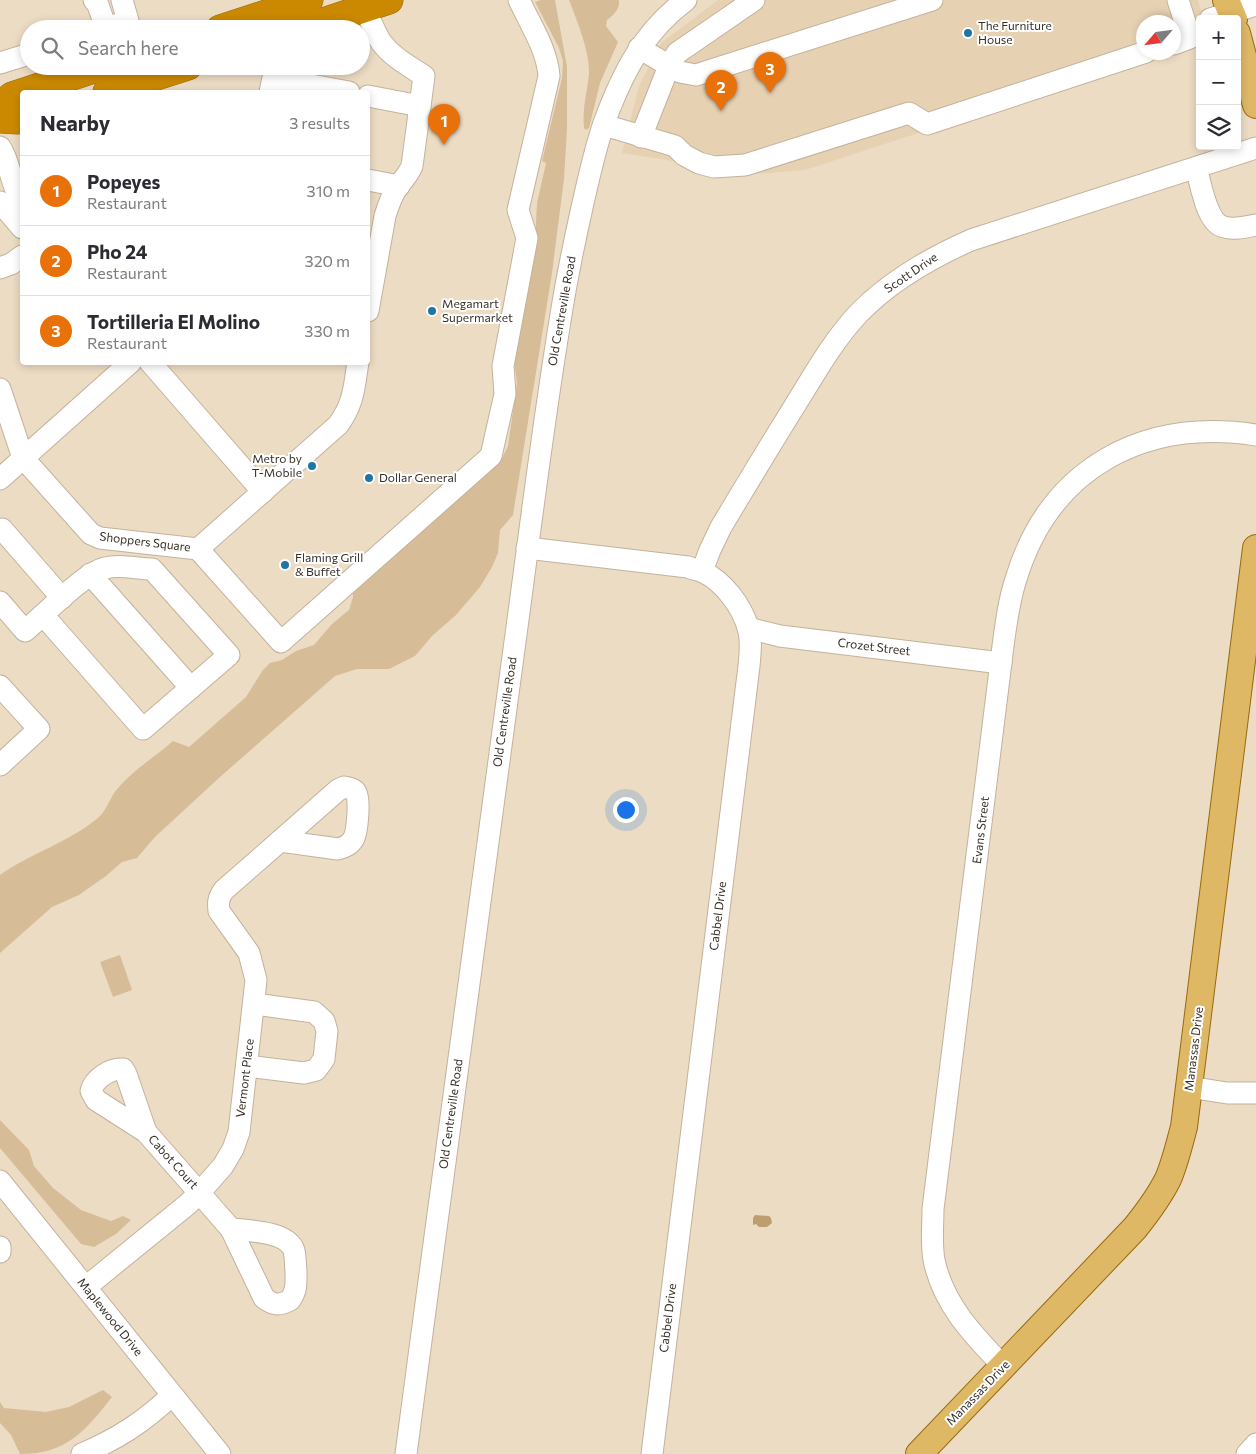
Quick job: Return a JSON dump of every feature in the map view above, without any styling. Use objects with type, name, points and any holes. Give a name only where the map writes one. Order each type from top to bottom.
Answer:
[{"type":"highway","points":[[248,20],[309,0]]},
{"type":"highway","points":[[326,20],[372,3]]},
{"type":"highway","points":[[29,90],[70,75]]},
{"type":"highway","points":[[112,90],[160,75]]},
{"type":"highway","points":[[0,105],[12,96],[20,93]]},
{"type":"highway","points":[[0,119],[20,120]]},
{"type":"main road","points":[[1232,12],[1256,105]]},
{"type":"main road","name":"Manassas Drive","points":[[919,1454],[1136,1228],[1153,1205],[1168,1179],[1184,1127],[1256,548]]},
{"type":"street","points":[[122,0],[128,20]]},
{"type":"street","points":[[198,549],[281,642],[491,456],[505,394],[502,366],[527,238],[518,210],[549,76],[543,50],[519,0]]},
{"type":"street","name":"Old Centreville Road","points":[[406,1454],[527,548],[568,269],[604,125],[630,65],[639,48],[656,27],[686,0]]},
{"type":"street","points":[[642,137],[669,66],[677,53],[754,0]]},
{"type":"street","points":[[639,48],[680,72],[689,75],[705,73],[932,0]]},
{"type":"street","points":[[1178,0],[1193,24],[1190,38],[1181,41]]},
{"type":"street","points":[[96,2],[103,20]]},
{"type":"street","points":[[370,300],[385,216],[398,186],[408,176],[412,166],[424,76],[394,56],[381,41],[372,3]]},
{"type":"street","points":[[604,125],[675,146],[684,155],[699,163],[714,167],[745,165],[909,114],[927,124],[1136,55]]},
{"type":"street","points":[[0,63],[20,57]]},
{"type":"street","points":[[270,90],[273,78],[338,90]]},
{"type":"street","points":[[370,96],[420,106]]},
{"type":"street","points":[[0,147],[4,152],[20,199]]},
{"type":"street","name":"Scott Drive","points":[[702,571],[720,527],[827,353],[859,313],[883,292],[928,261],[971,240],[1256,148]]},
{"type":"street","points":[[1196,168],[1210,215],[1215,222],[1223,227],[1238,228],[1256,225]]},
{"type":"street","points":[[370,180],[398,186]]},
{"type":"street","points":[[0,202],[20,226]]},
{"type":"street","points":[[0,268],[11,264],[20,257]]},
{"type":"street","points":[[0,479],[128,365]]},
{"type":"street","points":[[153,365],[263,492]]},
{"type":"street","name":"Shoppers Square","points":[[23,458],[95,536],[198,549],[338,424],[347,412],[353,398],[358,365]]},
{"type":"street","points":[[0,389],[23,458]]},
{"type":"street","name":"Evans Street","points":[[1003,1366],[965,1325],[946,1295],[934,1259],[932,1240],[934,1199],[1001,663],[1015,579],[1026,551],[1049,510],[1083,475],[1104,459],[1124,449],[1173,435],[1205,432],[1256,435]]},
{"type":"street","points":[[0,531],[2,529],[62,598]]},
{"type":"street","name":"Cabbel Drive","points":[[527,548],[688,567],[702,571],[715,579],[735,601],[748,628],[751,648],[652,1454]]},
{"type":"street","points":[[0,602],[25,631],[62,598],[90,574],[116,566],[152,569],[229,655],[143,729],[43,615]]},
{"type":"street","points":[[90,574],[191,688]]},
{"type":"street","name":"Crozet Street","points":[[748,628],[780,636],[1001,663]]},
{"type":"street","points":[[0,686],[39,729],[0,765]]},
{"type":"street","name":"Vermont Place","points":[[86,1288],[188,1204],[224,1166],[233,1150],[239,1132],[256,980],[248,953],[219,912],[218,904],[224,890],[280,841]]},
{"type":"street","points":[[247,1066],[304,1073],[316,1070],[324,1059],[327,1031],[324,1021],[314,1012],[254,1004]]},
{"type":"street","points":[[1189,1087],[1227,1093],[1256,1093]]},
{"type":"street","name":"Cabot Court","points":[[146,1132],[231,1229]]},
{"type":"street","name":"Maplewood Drive","points":[[0,1181],[220,1454]]},
{"type":"street","points":[[0,1247],[0,1252]]},
{"type":"street","points":[[95,1451],[132,1429],[154,1413],[172,1395]]},
{"type":"street","points":[[1247,1454],[1256,1444]]},
{"type":"shaded area","points":[[555,0],[567,67],[567,128],[564,179],[552,273],[513,515],[500,530],[498,553],[492,567],[480,587],[456,615],[432,636],[415,656],[389,669],[357,669],[335,676],[220,777],[155,837],[137,858],[122,862],[79,895],[52,907],[0,953],[0,875],[88,826],[102,814],[118,788],[137,769],[173,741],[189,747],[246,697],[263,670],[270,663],[282,660],[296,651],[314,645],[332,624],[349,610],[353,597],[353,587],[502,458],[508,446],[517,383],[514,360],[535,241],[537,203],[546,163],[542,161],[562,78],[563,61],[559,48],[535,2]]},
{"type":"shaded area","points":[[569,0],[619,0],[617,9],[607,20],[606,26],[618,42],[600,83],[589,128],[586,130],[584,128],[584,114],[589,65],[582,37]]},
{"type":"shaded area","points":[[718,0],[1198,0],[1202,15],[1196,15],[1196,42],[1181,47],[1181,15],[1136,15],[1136,60],[1143,60],[805,170],[756,174],[622,153],[639,86],[661,43]]},
{"type":"shaded area","points":[[120,955],[132,990],[113,997],[100,962]]},
{"type":"shaded area","points":[[0,1120],[29,1150],[34,1166],[53,1188],[81,1210],[111,1221],[123,1216],[131,1220],[116,1234],[94,1247],[81,1244],[0,1148]]},
{"type":"shaded area","points":[[755,1215],[769,1216],[772,1223],[767,1227],[753,1225]]},
{"type":"shaded area","points":[[103,1390],[112,1397],[93,1420],[74,1438],[50,1450],[20,1454],[11,1435],[0,1423],[0,1402],[4,1408],[46,1412],[69,1407]]},
{"type":"place","name":"The Furniture House","points":[[968,33]]},
{"type":"place","name":"Tortilleria El Molino","points":[[770,93]]},
{"type":"place","name":"Pho 24","points":[[721,111]]},
{"type":"place","name":"Popeyes","points":[[444,145]]},
{"type":"place","name":"Megamart Supermarket","points":[[432,311]]},
{"type":"place","name":"Metro by T-Mobile","points":[[312,466]]},
{"type":"place","name":"Dollar General","points":[[369,478]]},
{"type":"place","name":"Flaming Grill & Buffet","points":[[285,565]]}]
